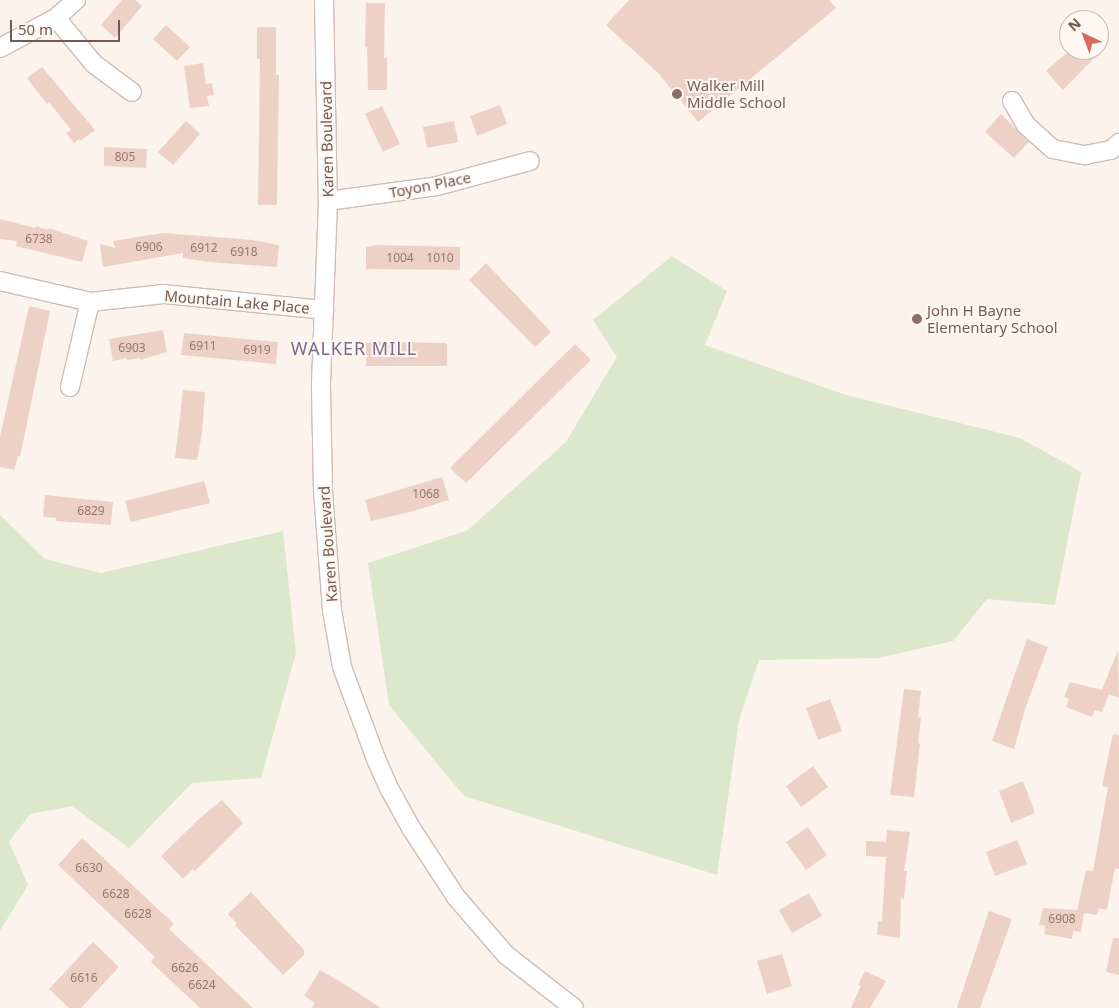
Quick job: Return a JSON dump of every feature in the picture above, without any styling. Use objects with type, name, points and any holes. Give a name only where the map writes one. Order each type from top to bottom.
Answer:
[{"type":"street","points":[[0,48],[56,18],[76,0]]},
{"type":"street","name":"Karen Boulevard","points":[[324,0],[328,201],[321,387],[323,482],[332,610],[342,667],[362,724],[390,790],[411,828],[456,897],[506,955],[574,1008]]},
{"type":"street","points":[[56,18],[94,64],[132,92]]},
{"type":"street","points":[[1012,101],[1026,125],[1053,149],[1085,155],[1111,150],[1119,143]]},
{"type":"street","name":"Toyon Place","points":[[328,201],[436,186],[530,160]]},
{"type":"street","name":"Mountain Lake Place","points":[[0,281],[90,302],[164,294],[324,310]]},
{"type":"street","points":[[70,387],[90,302]]},
{"type":"green space","points":[[672,256],[727,291],[705,345],[846,395],[1020,438],[1081,472],[1055,605],[987,599],[953,641],[879,658],[759,660],[739,720],[717,875],[464,796],[389,705],[368,563],[468,530],[566,442],[617,357],[593,320]]},
{"type":"green space","points":[[0,515],[45,559],[101,573],[283,531],[296,653],[261,778],[192,783],[129,848],[72,806],[30,814],[9,842],[28,885],[0,931]]},
{"type":"building","points":[[122,0],[135,0],[142,6],[115,38],[101,25]]},
{"type":"building","points":[[629,0],[829,0],[836,8],[698,122],[659,74],[606,25]]},
{"type":"building","points":[[366,3],[385,3],[384,58],[387,58],[387,90],[368,90],[367,47],[365,47]]},
{"type":"building","points":[[166,25],[190,47],[177,61],[153,39]]},
{"type":"building","points":[[257,27],[276,27],[276,75],[279,75],[277,205],[258,205],[260,59],[257,59]]},
{"type":"building","points":[[1059,60],[1092,60],[1063,90],[1046,71]]},
{"type":"building","points":[[203,63],[206,84],[212,83],[214,95],[207,96],[209,106],[190,108],[184,66]]},
{"type":"building","points":[[42,67],[95,130],[80,141],[79,139],[74,143],[66,133],[71,130],[49,102],[47,104],[27,78]]},
{"type":"building","points":[[500,105],[507,124],[477,136],[470,116]]},
{"type":"building","points":[[382,106],[400,144],[383,152],[365,114]]},
{"type":"building","points":[[1001,114],[1029,142],[1014,158],[985,132]]},
{"type":"building","points":[[186,121],[200,134],[173,165],[158,152]]},
{"type":"building","points":[[454,121],[458,142],[427,148],[423,127]]},
{"type":"building","points":[[104,147],[147,149],[146,168],[104,166]]},
{"type":"building","points":[[0,219],[35,228],[36,226],[48,230],[49,228],[88,241],[82,262],[16,246],[17,241],[0,239]]},
{"type":"building","points":[[163,233],[253,240],[279,245],[277,267],[209,262],[183,258],[183,253],[103,267],[100,244],[115,248],[113,241]]},
{"type":"building","points":[[379,245],[460,247],[460,270],[366,269],[366,247]]},
{"type":"building","points":[[486,263],[551,332],[535,347],[469,280]]},
{"type":"building","points":[[29,306],[50,311],[20,457],[18,456],[14,470],[0,467],[0,437]]},
{"type":"building","points":[[163,330],[167,352],[140,360],[140,358],[127,360],[127,358],[113,361],[109,339]]},
{"type":"building","points":[[184,333],[278,342],[276,364],[181,355]]},
{"type":"building","points":[[366,343],[445,343],[447,344],[447,366],[366,366]]},
{"type":"building","points":[[575,344],[591,360],[466,483],[450,468]]},
{"type":"building","points":[[183,390],[205,392],[202,433],[197,460],[175,458]]},
{"type":"building","points":[[442,477],[449,500],[371,521],[365,500]]},
{"type":"building","points":[[204,481],[210,503],[131,522],[125,501]]},
{"type":"building","points":[[45,495],[113,502],[111,525],[56,521],[56,518],[43,517]]},
{"type":"building","points":[[1027,639],[1048,647],[1025,709],[1014,749],[992,741]]},
{"type":"building","points":[[1118,650],[1119,698],[1109,694],[1102,712],[1095,710],[1092,717],[1066,707],[1069,699],[1064,697],[1070,682],[1102,690]]},
{"type":"building","points":[[904,689],[921,691],[918,717],[921,717],[918,743],[920,744],[914,797],[890,795]]},
{"type":"building","points":[[830,699],[842,731],[818,740],[806,708]]},
{"type":"building","points":[[1113,734],[1119,735],[1119,869],[1115,868],[1107,910],[1099,908],[1097,915],[1084,913],[1081,932],[1073,931],[1072,939],[1044,934],[1045,926],[1039,925],[1043,908],[1077,910],[1086,870],[1093,871],[1108,787],[1102,786]]},
{"type":"building","points":[[813,766],[828,787],[801,807],[786,786]]},
{"type":"building","points":[[1023,781],[1035,813],[1011,823],[999,791]]},
{"type":"building","points":[[222,800],[243,823],[195,871],[193,869],[183,879],[161,856],[200,818]]},
{"type":"building","points":[[808,827],[827,855],[806,870],[786,842]]},
{"type":"building","points":[[887,830],[910,832],[904,871],[907,871],[904,899],[901,898],[900,938],[877,935],[878,921],[882,921],[886,857],[866,856],[866,841],[886,842]]},
{"type":"building","points":[[82,838],[174,924],[169,929],[253,1008],[200,1008],[151,962],[155,957],[58,865]]},
{"type":"building","points":[[1017,840],[1027,864],[995,876],[986,852]]},
{"type":"building","points":[[251,892],[304,950],[304,955],[283,975],[235,925],[237,924],[228,914]]},
{"type":"building","points":[[809,893],[822,916],[792,933],[779,910]]},
{"type":"building","points":[[989,911],[1012,919],[980,1008],[957,1008]]},
{"type":"building","points":[[1113,938],[1119,938],[1119,975],[1106,972]]},
{"type":"building","points":[[93,942],[119,967],[81,1008],[69,1008],[49,989]]},
{"type":"building","points":[[782,954],[792,986],[767,994],[757,961]]},
{"type":"building","points":[[320,970],[381,1008],[312,1008],[315,1003],[304,996]]},
{"type":"building","points":[[865,971],[886,981],[870,1008],[851,1008],[861,986],[858,985]]},
{"type":"place","name":"Walker Mill Middle School","points":[[677,94]]},
{"type":"place","name":"John H Bayne Elementary School","points":[[917,319]]},
{"type":"district","name":"WALKER MILL","points":[[354,348]]}]
